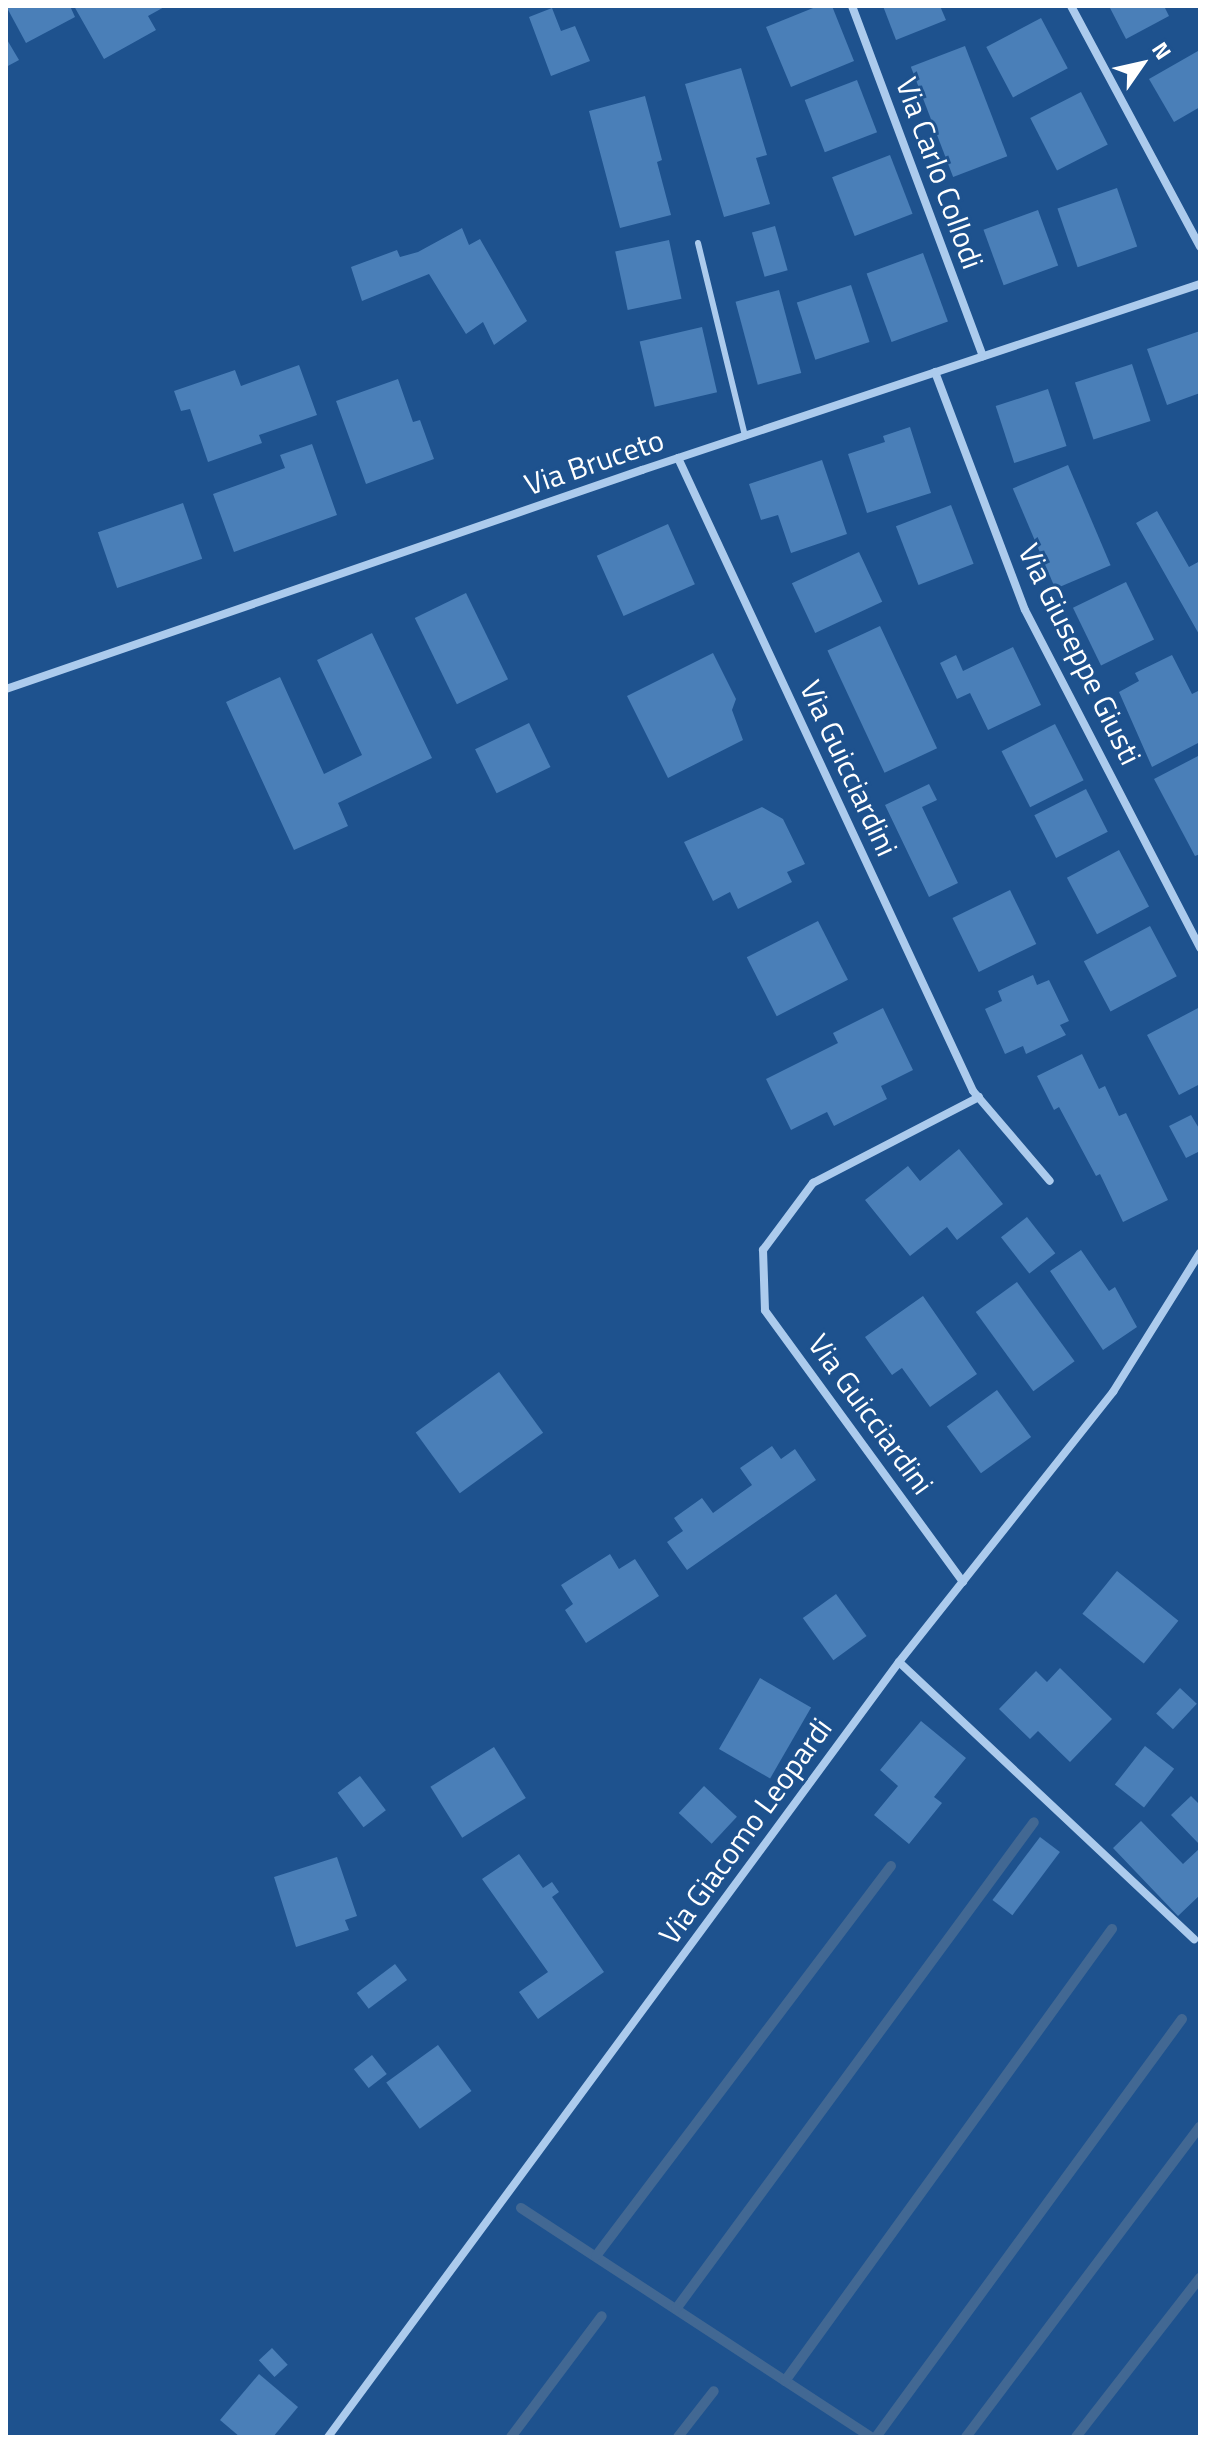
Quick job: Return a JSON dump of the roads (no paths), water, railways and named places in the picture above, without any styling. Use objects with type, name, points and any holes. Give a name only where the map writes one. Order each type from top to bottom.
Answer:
[{"type":"street","name":"Via Carlo Collodi","points":[[852,6],[983,356]]},
{"type":"street","points":[[1071,6],[1200,247]]},
{"type":"street","name":"Via Bruceto","points":[[6,689],[678,458],[1200,284]]},
{"type":"street","name":"Via Giuseppe Giusti","points":[[935,372],[1025,610],[1200,948]]},
{"type":"street","name":"Via Guicciardini","points":[[678,458],[979,1097],[1050,1181]]},
{"type":"street","name":"Via Guicciardini","points":[[963,1582],[765,1310],[763,1250],[813,1183],[979,1097]]},
{"type":"street","name":"Via Giacomo Leopardi","points":[[328,2437],[899,1662],[1113,1392],[1200,1253]]},
{"type":"street","points":[[899,1662],[1194,1939]]},
{"type":"lane","points":[[698,243],[745,436]]},
{"type":"waterway","points":[[676,2309],[1034,1822]]},
{"type":"waterway","points":[[596,2256],[891,1866]]},
{"type":"waterway","points":[[785,2381],[1112,1929]]},
{"type":"waterway","points":[[876,2437],[1182,2019]]},
{"type":"waterway","points":[[966,2437],[1200,2126]]},
{"type":"waterway","points":[[521,2208],[871,2437]]},
{"type":"waterway","points":[[1076,2437],[1200,2278]]},
{"type":"waterway","points":[[511,2437],[602,2316]]},
{"type":"waterway","points":[[678,2437],[714,2391]]}]
